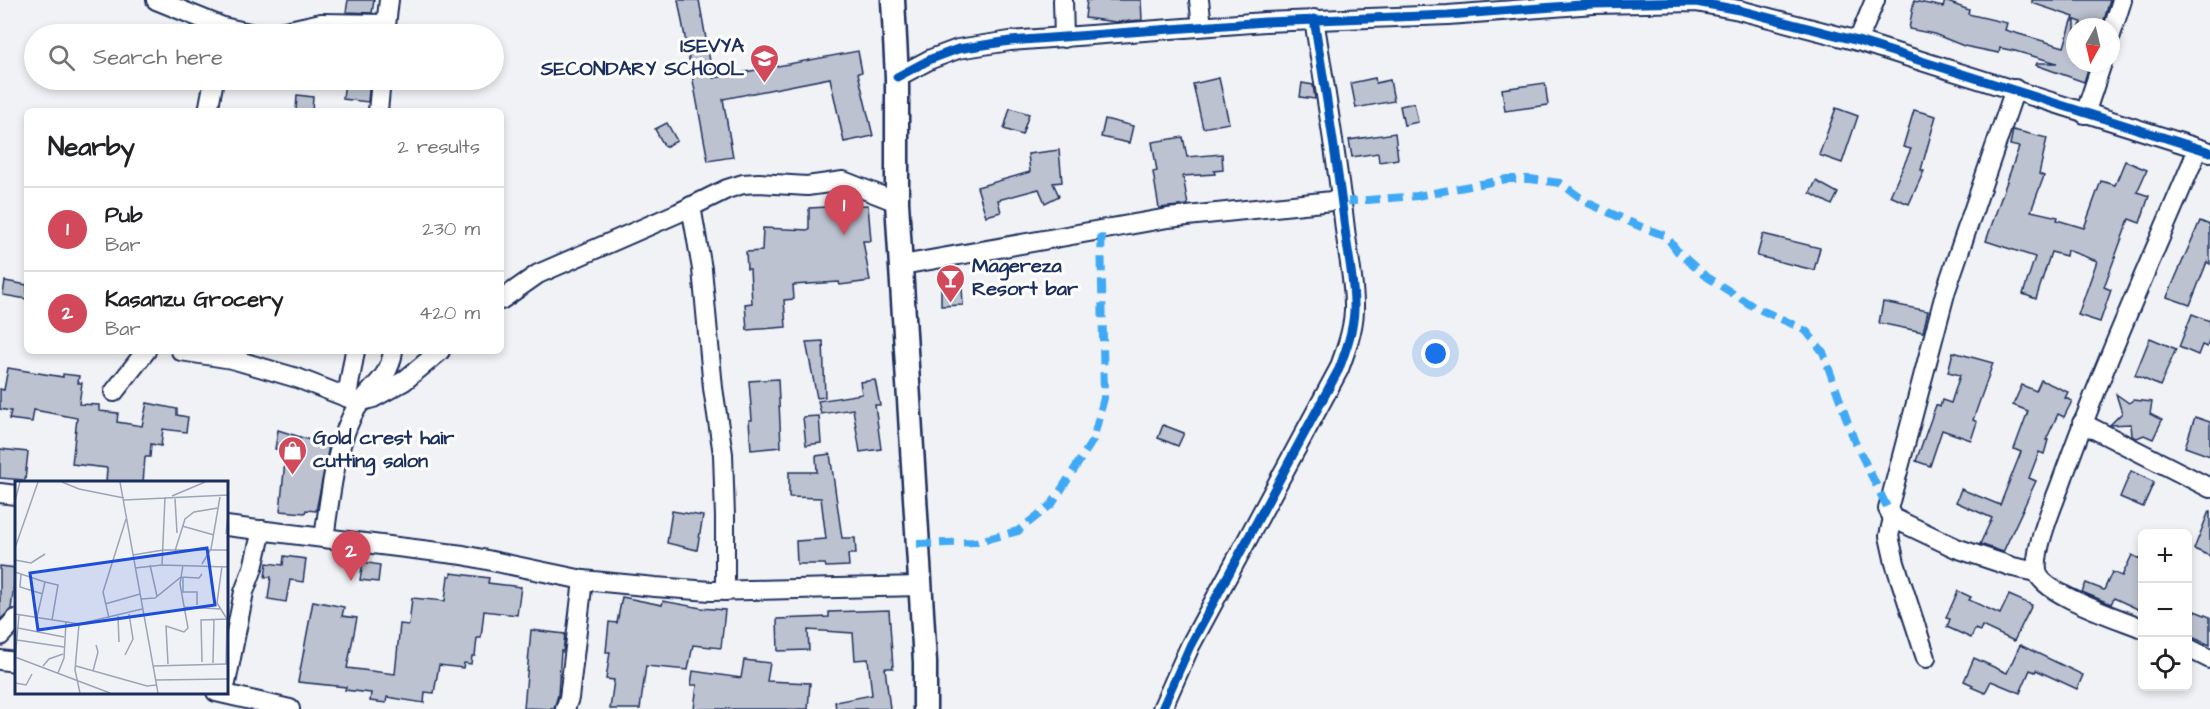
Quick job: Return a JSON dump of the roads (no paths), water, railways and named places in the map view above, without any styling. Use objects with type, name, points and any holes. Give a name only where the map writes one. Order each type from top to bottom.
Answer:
[{"type":"street","points":[[156,0],[207,24]]},
{"type":"street","points":[[386,24],[389,0]]},
{"type":"street","points":[[893,0],[897,77],[897,201],[925,662],[925,709]]},
{"type":"street","points":[[1063,0],[1064,38]]},
{"type":"street","points":[[1199,0],[1202,26]]},
{"type":"street","points":[[1858,41],[1875,0]]},
{"type":"street","points":[[2116,18],[2122,0]]},
{"type":"street","points":[[897,77],[931,59],[958,49],[1010,41],[1314,19],[1448,15],[1594,4],[1696,1],[1858,41],[2015,89],[2085,114],[2204,151],[2082,423],[2040,545],[2037,572],[2044,584],[2057,593],[2138,626]]},
{"type":"street","points":[[1162,709],[1190,646],[1339,369],[1346,350],[1354,310],[1342,200],[1314,19]]},
{"type":"street","points":[[316,24],[332,24]]},
{"type":"street","points":[[2085,114],[2099,72]]},
{"type":"street","points":[[2015,89],[1946,290],[1888,509],[1893,518],[1956,548],[2013,567],[2037,572]]},
{"type":"street","points":[[209,108],[212,90]]},
{"type":"street","points":[[378,108],[380,90]]},
{"type":"street","points":[[504,298],[538,274],[727,189],[759,183],[807,186],[843,181],[897,201]]},
{"type":"street","points":[[902,265],[1168,218],[1342,200]]},
{"type":"street","points":[[691,206],[702,268],[723,454],[725,591]]},
{"type":"street","points":[[114,392],[144,354]]},
{"type":"street","points":[[200,354],[232,359],[297,378],[353,399],[373,398],[404,381],[436,354]]},
{"type":"street","points":[[324,538],[336,464],[353,399],[355,354]]},
{"type":"street","points":[[353,399],[372,392],[385,376],[392,354]]},
{"type":"street","points":[[2082,423],[2210,488]]},
{"type":"street","points":[[0,493],[15,495]]},
{"type":"street","points":[[1893,518],[1889,537],[1895,563],[1926,658]]},
{"type":"street","points":[[228,526],[463,555],[583,580],[655,587],[725,591],[920,586]]},
{"type":"street","points":[[228,667],[244,592],[253,568],[262,530]]},
{"type":"street","points":[[566,709],[583,580]]},
{"type":"street","points":[[0,636],[15,620]]},
{"type":"street","points":[[2192,650],[2210,659]]},
{"type":"street","points":[[0,660],[15,662]]},
{"type":"street","points":[[228,692],[290,709]]},
{"type":"place","name":"ISEVYA SECONDARY SCHOOL","points":[[765,84]]},
{"type":"place","name":"Pub","points":[[844,235]]},
{"type":"place","name":"Magereza Resort bar","points":[[951,304]]},
{"type":"place","name":"Gold crest hair cutting salon","points":[[292,476]]},
{"type":"place","name":"Kasanzu Grocery","points":[[351,581]]}]
